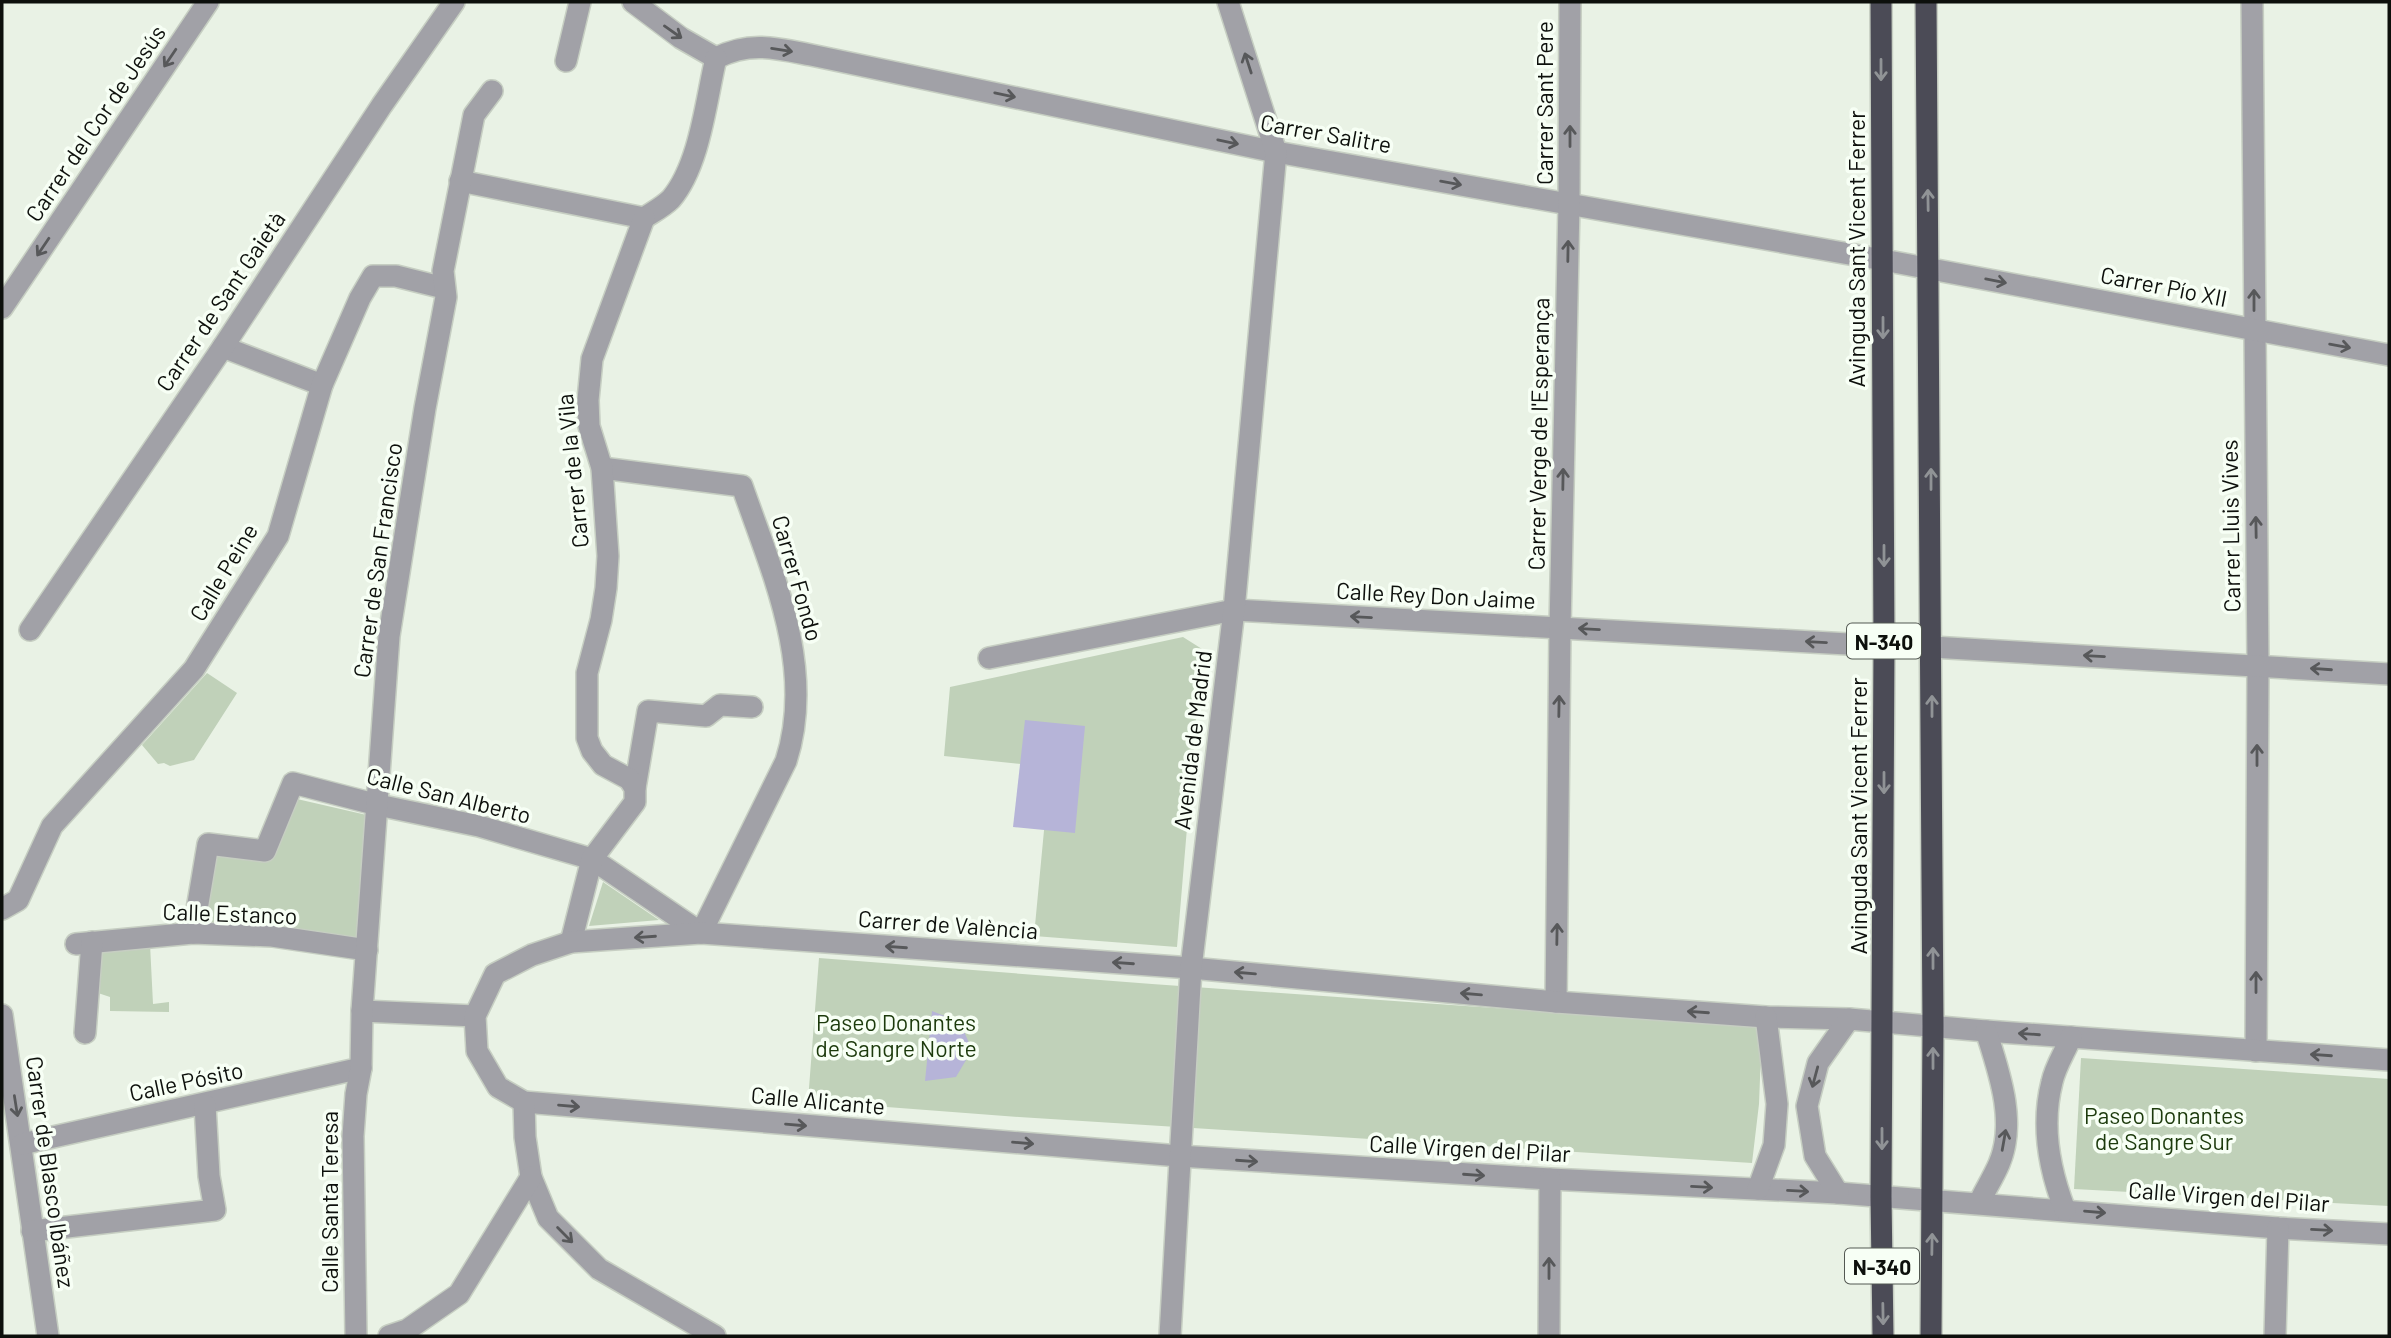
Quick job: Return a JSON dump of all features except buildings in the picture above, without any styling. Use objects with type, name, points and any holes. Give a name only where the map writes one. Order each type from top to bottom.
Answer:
[{"type":"highway","name":"Avinguda Sant Vicent Ferrer","points":[[1881,2],[1883,1336]]},
{"type":"highway","name":"N-340","points":[[1926,2],[1932,647],[1931,1336]]},
{"type":"street","name":"Carrer del Cor de Jesús","points":[[2,308],[208,2]]},
{"type":"street","name":"Carrer de Sant Gaietà","points":[[30,629],[223,347],[453,2]]},
{"type":"street","points":[[566,61],[580,2]]},
{"type":"street","points":[[460,181],[644,218],[669,201],[689,167],[716,58],[681,38],[634,2]]},
{"type":"street","points":[[1228,2],[1276,152]]},
{"type":"street","name":"Carrer Sant Pere","points":[[1569,204],[1570,2]]},
{"type":"street","name":"Carrer Lluis Vives","points":[[2252,2],[2258,665],[2256,1051]]},
{"type":"street","name":"Carrer Salitre","points":[[716,58],[731,50],[752,46],[774,48],[1276,152],[1929,269]]},
{"type":"street","name":"Carrer de San Francisco","points":[[362,1011],[389,636],[425,408],[446,298],[443,271],[474,115],[492,90]]},
{"type":"street","name":"Avenida de Madrid","points":[[1170,1336],[1191,968],[1234,610],[1276,152]]},
{"type":"street","name":"Carrer Verge de l'Esperança","points":[[1556,1002],[1569,204]]},
{"type":"street","name":"Carrer de la Vila","points":[[635,788],[629,779],[603,765],[592,751],[587,738],[587,673],[601,620],[606,588],[607,544],[602,468],[589,426],[589,377],[599,337],[644,218]]},
{"type":"street","name":"Carrer Pío XII","points":[[1929,269],[2389,355]]},
{"type":"street","name":"Calle Peine","points":[[2,909],[18,900],[52,826],[194,670],[278,536],[322,385],[360,298],[373,276],[396,276],[444,288]]},
{"type":"street","points":[[223,347],[322,385]]},
{"type":"street","name":"Carrer Fondo","points":[[602,468],[742,486],[773,574],[794,656],[795,710],[792,741],[786,761],[701,933]]},
{"type":"street","name":"Calle Rey Don Jaime","points":[[989,658],[1234,610],[1884,646]]},
{"type":"street","points":[[1932,647],[2389,674]]},
{"type":"street","points":[[571,942],[592,859],[635,803],[648,711],[706,716],[720,705],[752,707]]},
{"type":"street","name":"Calle San Alberto","points":[[193,933],[208,844],[265,851],[293,783],[378,805],[479,826],[592,859]]},
{"type":"street","points":[[592,859],[701,933]]},
{"type":"street","name":"Calle Estanco","points":[[85,1033],[84,943],[193,933],[272,936],[367,950]]},
{"type":"street","name":"Carrer de València","points":[[475,1016],[495,974],[532,955],[571,942],[701,933],[1191,968]]},
{"type":"street","points":[[1191,968],[1556,1002],[1766,1017],[1849,1019],[2389,1060]]},
{"type":"street","points":[[362,1011],[475,1016]]},
{"type":"street","name":"Calle Santa Teresa","points":[[356,1336],[353,1136],[361,1069],[362,1011]]},
{"type":"street","name":"Carrer de Blasco Ibáñez","points":[[2,1014],[6,1066],[22,1144],[48,1336]]},
{"type":"street","name":"Calle Alicante","points":[[475,1016],[477,1051],[498,1087],[524,1102],[1179,1156]]},
{"type":"street","points":[[1758,1189],[1774,1145],[1777,1104],[1766,1017]]},
{"type":"street","points":[[1838,1193],[1815,1156],[1807,1106],[1818,1063],[1849,1019]]},
{"type":"street","points":[[1979,1203],[2000,1162],[2008,1119],[1986,1031]]},
{"type":"street","points":[[2065,1210],[2054,1182],[2045,1122],[2052,1080],[2071,1037]]},
{"type":"street","name":"Calle Pósito","points":[[22,1144],[361,1069]]},
{"type":"street","points":[[524,1102],[531,1177],[548,1218],[599,1269],[715,1336]]},
{"type":"street","points":[[32,1231],[215,1210],[209,1176],[205,1105]]},
{"type":"street","name":"Calle Virgen del Pilar","points":[[1179,1156],[1550,1179],[1838,1193],[2278,1228],[2389,1234]]},
{"type":"street","points":[[389,1336],[407,1330],[459,1294],[531,1177]]},
{"type":"street","points":[[1549,1336],[1550,1179]]},
{"type":"street","points":[[2275,1336],[2278,1228]]},
{"type":"green space","points":[[1183,637],[1202,649],[1177,947],[1034,936],[1050,767],[944,756],[950,687]]},
{"type":"green space","points":[[207,673],[237,693],[194,760],[170,766],[158,764],[142,745]]},
{"type":"green space","points":[[297,799],[371,816],[362,941],[202,926],[216,854],[272,860]]},
{"type":"green space","points":[[603,882],[659,920],[589,926]]},
{"type":"green space","points":[[150,944],[153,1004],[169,1002],[169,1012],[110,1011],[110,997],[95,992],[97,946]]},
{"type":"green space","name":"Paseo Donantes de Sangre Norte","points":[[819,958],[1762,1027],[1759,1104],[1752,1163],[1019,1117],[808,1101]]},
{"type":"green space","name":"Paseo Donantes de Sangre Sur","points":[[2081,1058],[2389,1079],[2389,1206],[2074,1189]]},
{"type":"water","points":[[1025,720],[1085,726],[1075,833],[1013,827]]},
{"type":"water","points":[[932,1011],[960,1022],[972,1050],[956,1077],[925,1081]]}]
